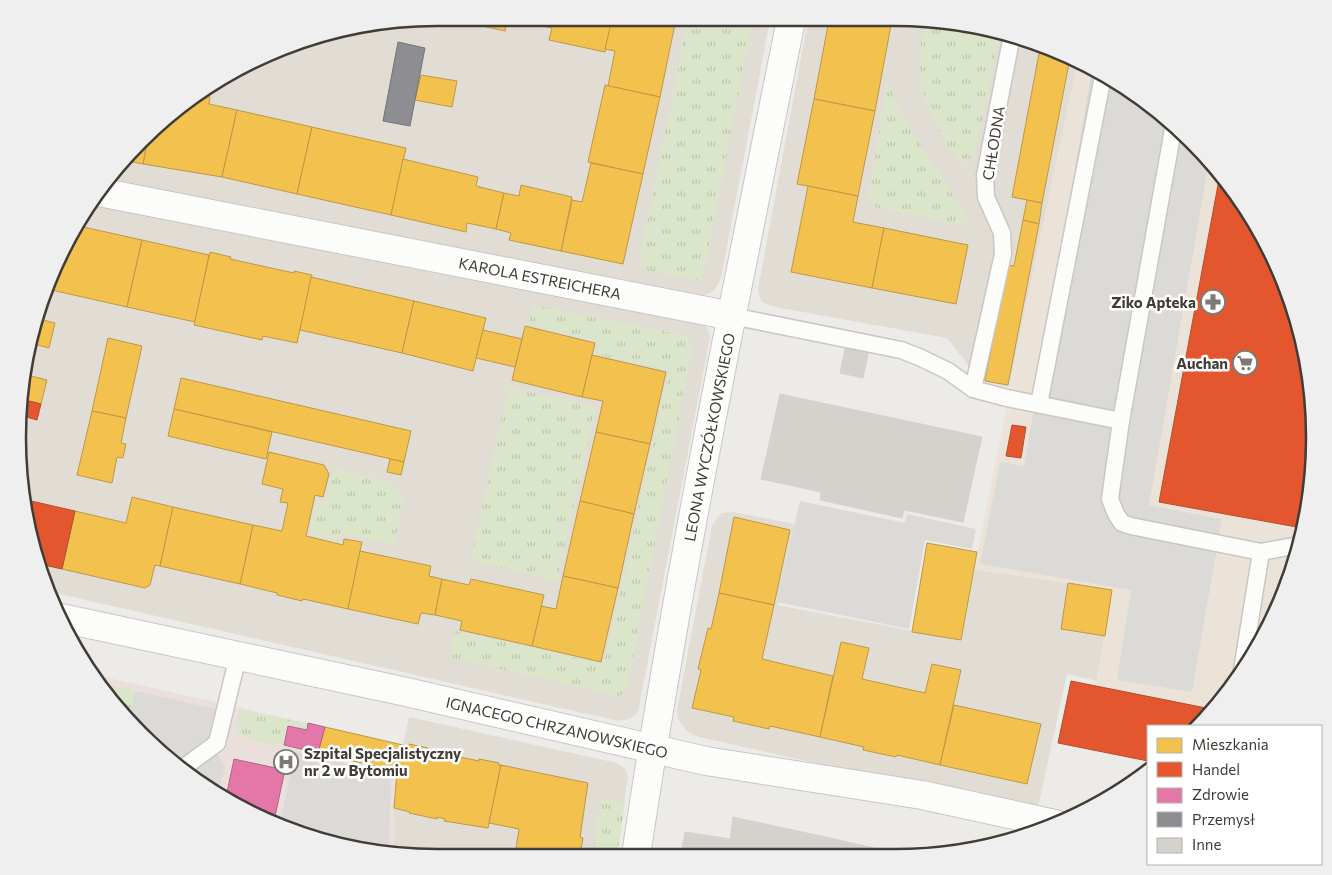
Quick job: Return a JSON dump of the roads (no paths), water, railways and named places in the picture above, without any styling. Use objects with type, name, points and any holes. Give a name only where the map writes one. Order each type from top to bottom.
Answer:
[{"type":"street","name":"LEONA WYCZÓŁKOWSKIEGO","points":[[637,849],[652,748],[732,316],[790,26]]},
{"type":"street","name":"KAROLA ESTREICHERA","points":[[107,193],[732,316]]},
{"type":"street","name":"IGNACEGO CHRZANOWSKIEGO","points":[[69,620],[706,761],[922,795],[1042,821]]},
{"type":"lane","name":"CHŁODNA","points":[[973,390],[1003,254],[1002,233],[986,198],[985,175],[1010,43]]},
{"type":"lane","points":[[1038,404],[1102,82]]},
{"type":"lane","points":[[1172,134],[1120,421],[1110,499],[1122,523],[1131,526],[1261,552],[1291,546]]},
{"type":"lane","name":"KAROLA ESTREICHERA","points":[[732,316],[900,350],[919,357],[948,372],[973,390]]},
{"type":"lane","points":[[973,390],[1120,421]]},
{"type":"lane","points":[[1245,652],[1261,552]]},
{"type":"lane","points":[[187,764],[217,743],[238,656]]},
{"type":"place","name":"Ziko Apteka","points":[[1213,302]]},
{"type":"place","name":"Auchan","points":[[1245,363]]},
{"type":"place","name":"Szpital Specjalistyczny nr 2 w Bytomiu","points":[[286,762]]}]
